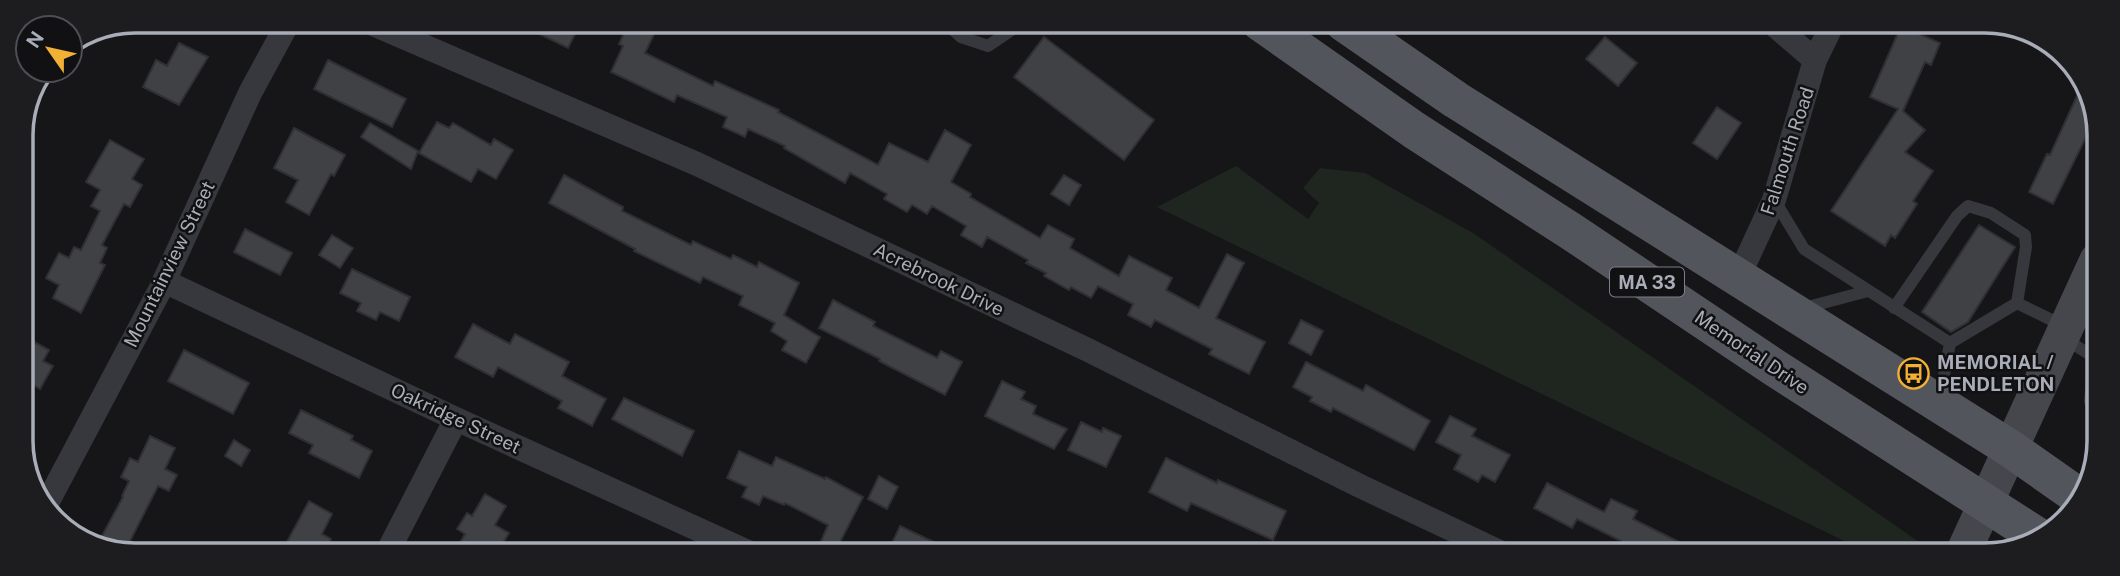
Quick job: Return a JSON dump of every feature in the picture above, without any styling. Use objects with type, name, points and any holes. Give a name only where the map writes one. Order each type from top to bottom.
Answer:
[{"type":"main road","name":"Memorial Drive","points":[[1276,33],[1414,130],[2030,532]]},
{"type":"main road","name":"MA 33","points":[[1359,33],[1456,100],[2011,449],[2073,492]]},
{"type":"street","name":"Mountainview Street","points":[[50,497],[164,281],[250,93],[282,33]]},
{"type":"street","name":"Acrebrook Drive","points":[[394,33],[697,164],[1088,350],[1481,543]]},
{"type":"street","points":[[1784,33],[1815,60]]},
{"type":"street","name":"Falmouth Road","points":[[1738,278],[1774,200],[1815,60],[1828,33]]},
{"type":"street","name":"Oakridge Street","points":[[164,281],[456,419],[728,543]]},
{"type":"street","points":[[1967,543],[2087,282]]},
{"type":"street","points":[[392,543],[456,419]]},
{"type":"lane","points":[[957,33],[974,43],[988,46],[1007,33]]},
{"type":"lane","points":[[1774,200],[1804,248],[1950,343]]},
{"type":"lane","points":[[1894,308],[1957,216],[1968,206],[1991,213],[2025,235],[2026,247],[2017,303]]},
{"type":"lane","points":[[1791,311],[1868,291]]},
{"type":"lane","points":[[2017,303],[2064,332],[2087,351]]},
{"type":"lane","points":[[1938,404],[1950,343],[2017,303]]},
{"type":"shaded area","points":[[1236,166],[1308,219],[1319,203],[1303,188],[1320,168],[1365,173],[1473,233],[1921,543],[1848,543],[1157,207]]},
{"type":"building","points":[[537,33],[576,33],[568,48]]},
{"type":"building","points":[[624,33],[655,33],[645,53],[713,86],[715,81],[779,110],[778,112],[878,165],[889,143],[928,162],[945,130],[971,145],[951,182],[971,194],[970,197],[1040,238],[1048,225],[1074,239],[1070,248],[1119,276],[1129,256],[1172,278],[1166,290],[1199,308],[1227,254],[1244,263],[1216,318],[1265,342],[1249,374],[1209,354],[1212,349],[1155,320],[1151,327],[1128,315],[1133,304],[1098,286],[1091,298],[1044,276],[1046,273],[1026,263],[1028,260],[987,237],[982,247],[961,235],[966,226],[932,206],[927,214],[912,205],[907,212],[884,199],[887,194],[850,173],[845,183],[784,148],[785,146],[748,129],[745,137],[723,127],[727,117],[677,95],[674,102],[611,72],[623,46],[619,44]]},
{"type":"building","points":[[1898,33],[1917,33],[1940,43],[1931,65],[1925,62],[1903,111],[1925,130],[1905,152],[1933,171],[1913,201],[1917,204],[1895,238],[1891,235],[1885,246],[1831,211],[1898,109],[1870,97]]},
{"type":"building","points":[[1044,37],[1154,120],[1124,160],[1014,77]]},
{"type":"building","points":[[1605,37],[1637,63],[1618,86],[1586,59]]},
{"type":"building","points":[[179,43],[208,57],[179,105],[143,87],[156,60],[167,66]]},
{"type":"building","points":[[328,60],[406,99],[392,127],[314,89]]},
{"type":"building","points":[[2078,94],[2085,115],[2087,135],[2053,204],[2029,192],[2047,154],[2050,155]]},
{"type":"building","points":[[1717,107],[1741,123],[1717,159],[1693,143]]},
{"type":"building","points":[[437,122],[449,128],[453,123],[491,145],[494,139],[513,150],[496,179],[478,169],[471,182],[419,153]]},
{"type":"building","points":[[370,123],[418,151],[411,169],[361,137]]},
{"type":"building","points":[[294,128],[345,155],[334,176],[331,174],[309,215],[286,202],[298,180],[274,168]]},
{"type":"building","points":[[110,140],[144,159],[132,179],[142,185],[130,207],[124,204],[102,245],[107,248],[100,263],[105,265],[81,313],[53,298],[59,285],[46,278],[59,253],[69,258],[74,247],[81,250],[100,211],[91,206],[100,190],[86,182]]},
{"type":"building","points":[[564,175],[623,207],[622,211],[691,245],[693,241],[731,259],[733,255],[757,267],[759,262],[799,283],[784,315],[820,337],[806,363],[782,350],[787,341],[771,331],[775,323],[739,305],[743,296],[703,277],[700,283],[634,251],[635,249],[549,203]]},
{"type":"building","points":[[1064,175],[1081,185],[1069,205],[1051,194]]},
{"type":"building","points":[[1979,225],[2015,247],[1968,322],[1951,332],[1922,312]]},
{"type":"building","points":[[245,229],[292,253],[280,275],[234,252]]},
{"type":"building","points":[[332,235],[353,248],[340,268],[319,255]]},
{"type":"building","points":[[352,269],[410,297],[399,321],[380,312],[376,320],[357,311],[361,303],[340,293]]},
{"type":"building","points":[[833,300],[875,322],[873,326],[937,358],[941,351],[962,362],[945,395],[819,328]]},
{"type":"building","points":[[1301,320],[1323,331],[1311,355],[1289,343]]},
{"type":"building","points":[[473,324],[510,344],[515,334],[569,362],[562,376],[606,399],[592,426],[558,408],[562,401],[498,367],[493,377],[455,357]]},
{"type":"building","points":[[33,341],[49,350],[43,361],[53,366],[40,389],[33,385]]},
{"type":"building","points":[[184,350],[249,383],[233,414],[168,381]]},
{"type":"building","points":[[1306,362],[1363,391],[1366,385],[1430,421],[1414,450],[1333,408],[1331,412],[1310,401],[1312,397],[1293,387]]},
{"type":"building","points":[[1002,381],[1025,392],[1021,399],[1036,406],[1033,414],[1067,429],[1054,449],[985,416]]},
{"type":"building","points":[[624,398],[694,431],[682,456],[612,419]]},
{"type":"building","points":[[301,410],[353,436],[351,440],[372,451],[359,478],[309,453],[313,445],[289,433]]},
{"type":"building","points":[[1450,416],[1476,429],[1472,436],[1510,455],[1495,482],[1482,475],[1478,482],[1454,469],[1461,455],[1436,442]]},
{"type":"building","points":[[1081,422],[1102,432],[1103,428],[1121,436],[1106,467],[1068,450]]},
{"type":"building","points":[[150,436],[175,448],[165,469],[177,475],[169,491],[158,486],[129,542],[101,537],[129,481],[121,477],[130,458],[138,462]]},
{"type":"building","points":[[234,440],[250,450],[241,466],[225,456]]},
{"type":"building","points":[[739,451],[772,466],[776,457],[825,479],[826,477],[863,497],[840,543],[820,543],[828,525],[785,503],[784,505],[763,496],[759,505],[742,497],[747,487],[727,478]]},
{"type":"building","points":[[1166,458],[1217,483],[1218,480],[1286,511],[1273,540],[1191,503],[1187,511],[1149,492]]},
{"type":"building","points":[[879,476],[898,487],[887,509],[868,499]]},
{"type":"building","points":[[1547,483],[1604,512],[1611,499],[1637,511],[1633,519],[1681,543],[1620,543],[1621,541],[1577,519],[1572,528],[1534,508]]},
{"type":"building","points":[[485,494],[506,506],[495,525],[509,533],[503,543],[460,543],[465,534],[457,529],[467,513],[472,516]]},
{"type":"building","points":[[309,501],[332,514],[322,534],[331,539],[329,543],[286,543]]},
{"type":"building","points":[[900,526],[936,543],[892,543]]},
{"type":"place","name":"MEMORIAL / PENDLETON","points":[[1914,373]]}]
